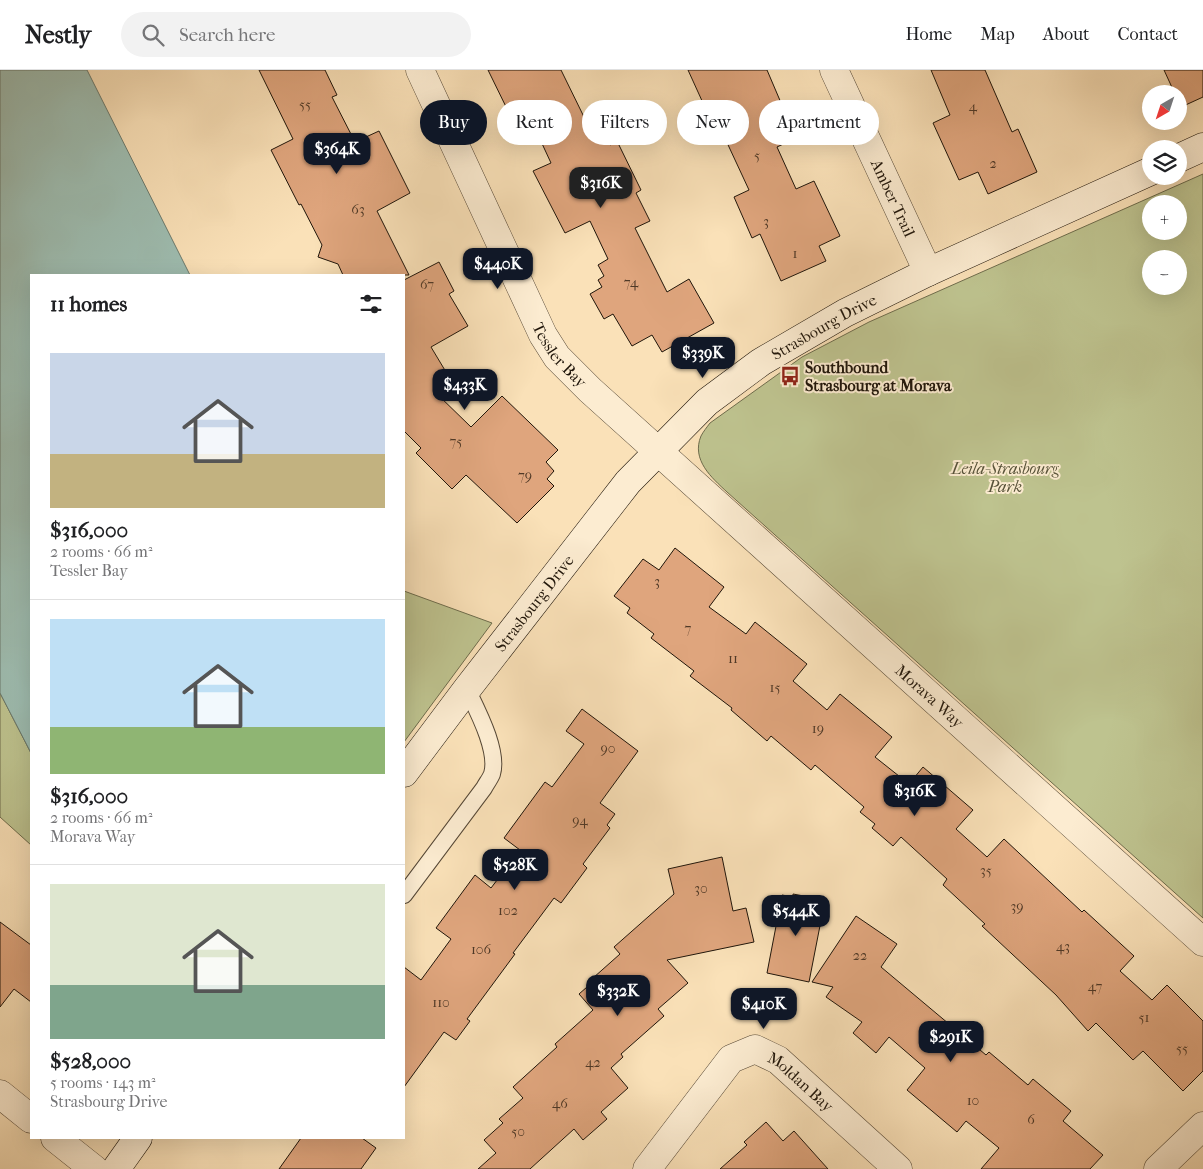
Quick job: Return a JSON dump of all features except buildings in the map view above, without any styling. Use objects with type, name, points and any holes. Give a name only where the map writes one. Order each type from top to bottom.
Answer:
[{"type":"street","name":"Tessler Bay","points":[[420,70],[543,335],[557,357],[657,451]]},
{"type":"street","name":"Amber Trail","points":[[834,70],[928,272]]},
{"type":"street","points":[[1187,154],[1203,147]]},
{"type":"street","name":"Strasbourg Drive","points":[[405,772],[467,688],[628,482],[707,402],[761,362],[845,313],[928,272],[1142,175]]},
{"type":"street","name":"Morava Way","points":[[657,451],[1203,942]]},
{"type":"street","name":"Moldan Bay","points":[[647,1169],[731,1059],[755,1049],[778,1060],[898,1169]]},
{"type":"street","points":[[0,1094],[30,1118]]},
{"type":"street","points":[[1158,1169],[1203,1126]]},
{"type":"street","points":[[56,1139],[94,1169]]},
{"type":"street","points":[[116,1169],[137,1139]]},
{"type":"lane","points":[[405,894],[478,796],[492,774],[492,754],[486,728],[467,688]]},
{"type":"green space","name":"Leila-Strasbourg Park","points":[[1203,174],[1203,918],[727,492],[705,468],[701,461],[699,445],[701,436],[710,423],[802,357],[869,322],[1142,201],[1142,240],[1187,240],[1187,195],[1156,195],[1178,185],[1187,185],[1187,181]]},
{"type":"green space","points":[[405,591],[492,623],[405,741]]},
{"type":"green space","points":[[0,693],[30,751],[30,844],[0,817]]},
{"type":"shaded area","points":[[0,70],[87,70],[189,274],[30,274],[30,751],[0,693]]},
{"type":"place","name":"Southbound Strasbourg at Morava","points":[[790,376]]}]
